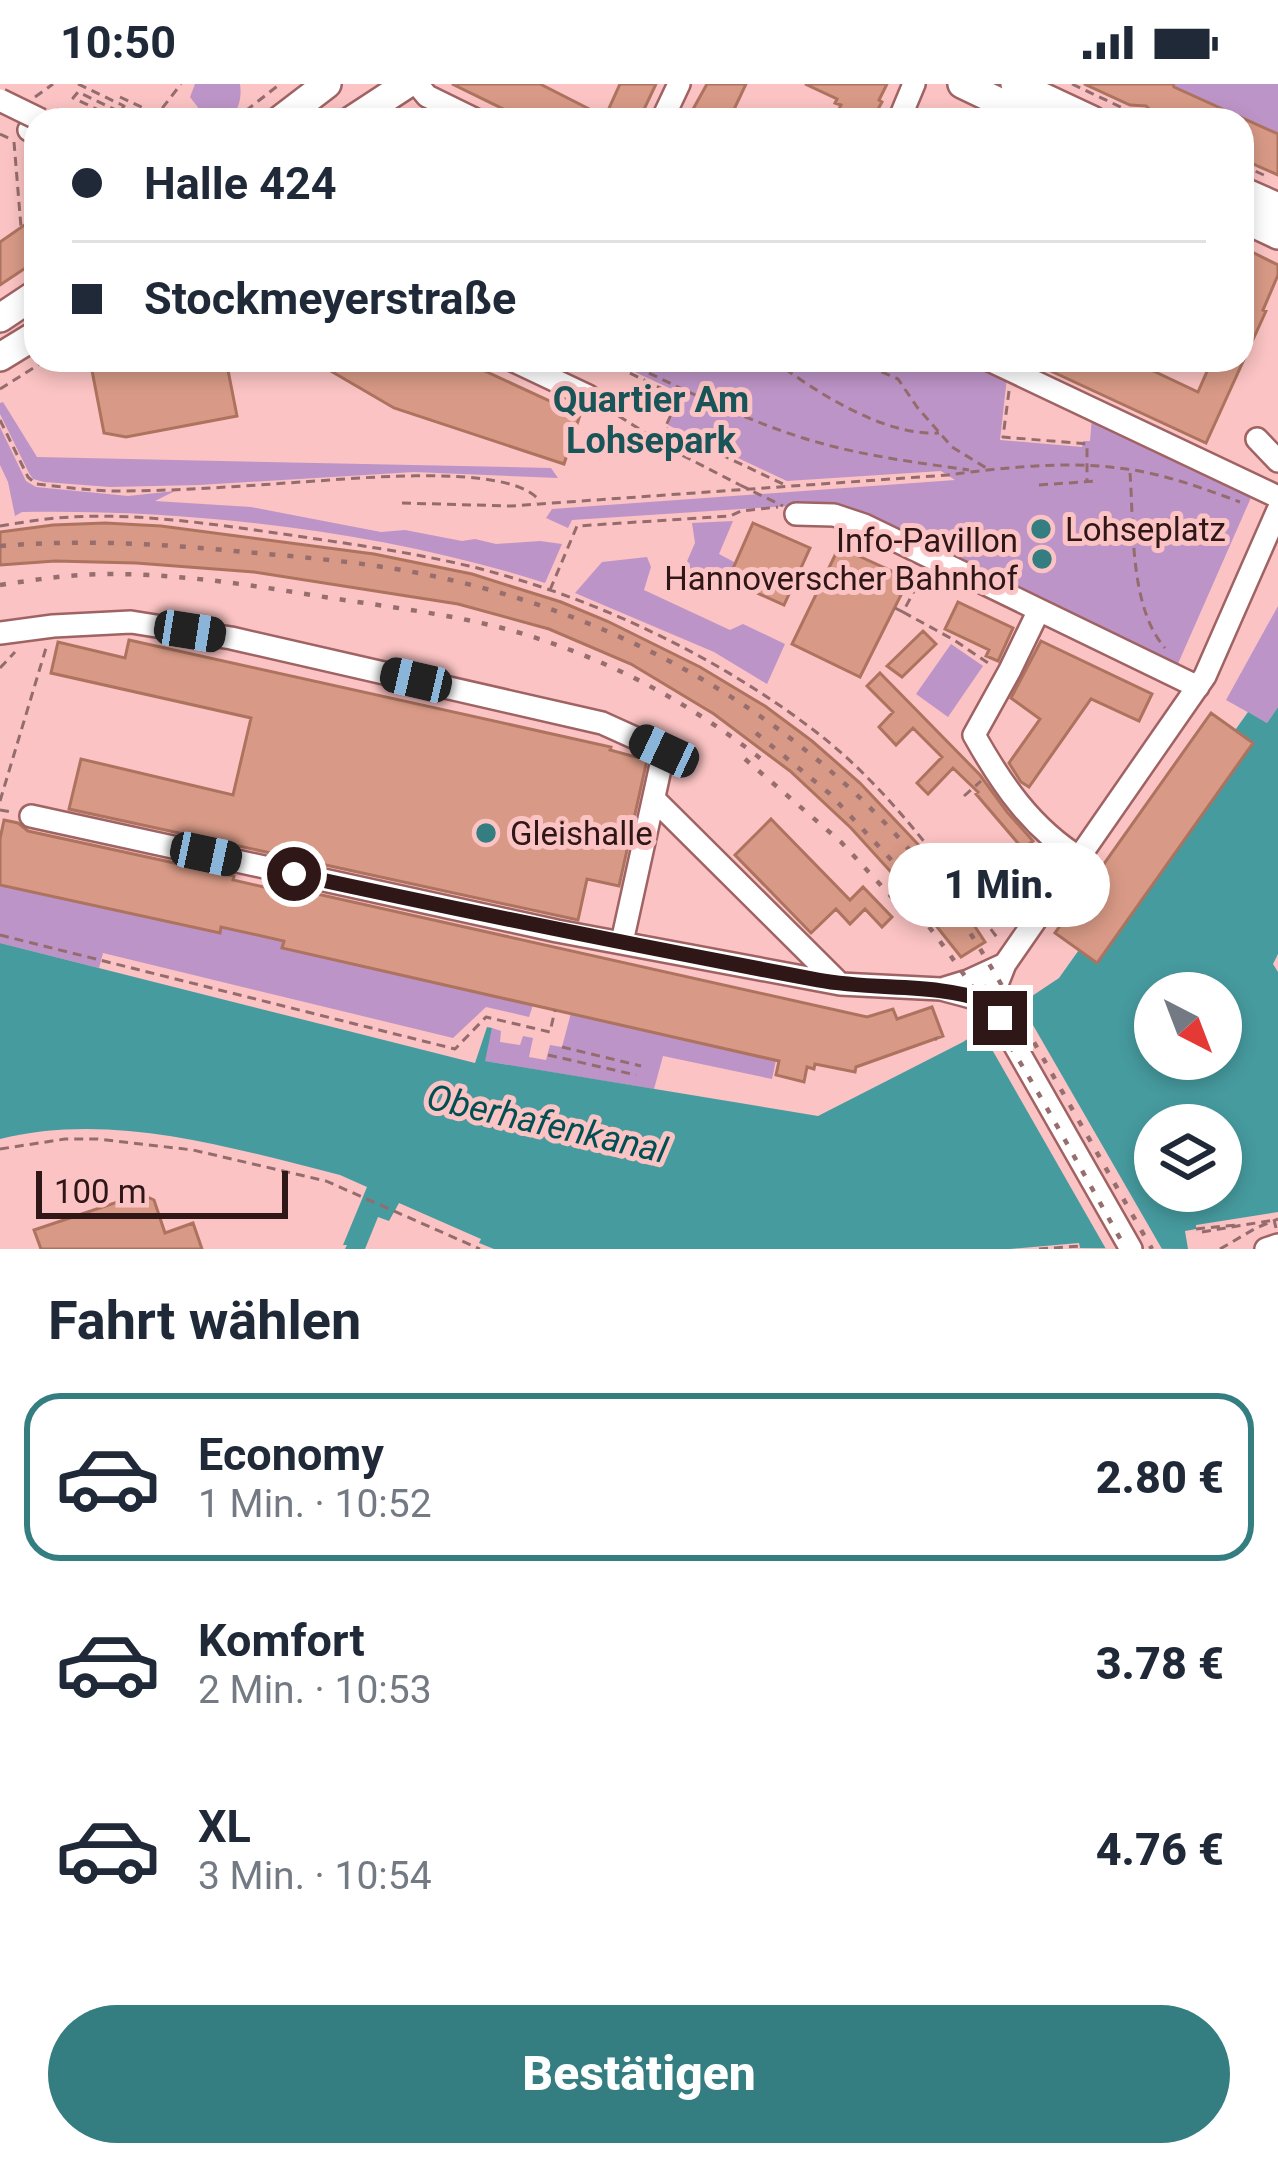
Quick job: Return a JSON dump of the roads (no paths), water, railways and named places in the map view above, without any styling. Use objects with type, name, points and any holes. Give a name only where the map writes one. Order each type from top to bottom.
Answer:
[{"type":"main road","points":[[296,108],[327,84]]},
{"type":"main road","points":[[358,108],[377,84]]},
{"type":"main road","points":[[368,108],[407,84]]},
{"type":"main road","points":[[962,84],[1011,108]]},
{"type":"main road","points":[[1015,84],[1066,108]]},
{"type":"street","points":[[417,84],[427,96],[452,108]]},
{"type":"street","points":[[537,372],[588,396]]},
{"type":"street","points":[[1030,372],[1278,497]]},
{"type":"street","points":[[1257,439],[1278,461]]},
{"type":"street","points":[[790,510],[845,518],[1198,687]]},
{"type":"street","points":[[995,1010],[1008,959],[1213,662],[1278,510]]},
{"type":"street","points":[[1039,610],[974,735],[1023,809],[1060,846],[1080,858]]},
{"type":"street","points":[[0,633],[131,622],[231,638],[602,723],[664,751],[622,942]]},
{"type":"street","points":[[654,800],[840,984]]},
{"type":"street","points":[[31,816],[534,926],[840,984],[941,988],[968,981],[1008,959]]},
{"type":"street","points":[[941,988],[995,1010],[1131,1249]]},
{"type":"water","name":"Oberhafenkanal","points":[[1278,707],[1278,954],[1273,964],[1278,972],[1278,1212],[1196,1225],[1185,1231],[1188,1249],[1080,1248],[1079,1243],[1010,1249],[494,1249],[399,1203],[389,1221],[378,1217],[365,1249],[345,1249],[367,1187],[340,1175],[214,1144],[128,1131],[43,1131],[0,1139],[0,943],[475,1063],[487,1027],[492,1028],[485,1061],[818,1116],[963,1042],[1059,978],[1248,712],[1267,723]]},
{"type":"railway","points":[[0,546],[184,547],[426,574],[581,621],[704,680],[815,758],[866,803],[930,875],[993,970],[1152,1249]]},
{"type":"railway","points":[[0,585],[89,574],[169,576],[483,623],[576,652],[643,682],[706,719],[765,762]]},
{"type":"railway","points":[[756,733],[829,793],[924,895]]},
{"type":"railway","points":[[745,759],[841,842],[901,907]]},
{"type":"railway","points":[[895,885],[991,1016],[1126,1249]]},
{"type":"place","name":"Lohseplatz","points":[[1041,529]]},
{"type":"place","name":"Info-Pavillon Hannoverscher Bahnhof","points":[[1042,559]]},
{"type":"place","name":"Gleishalle","points":[[486,833]]},
{"type":"district","name":"Quartier Am Lohsepark","points":[[651,420]]}]
